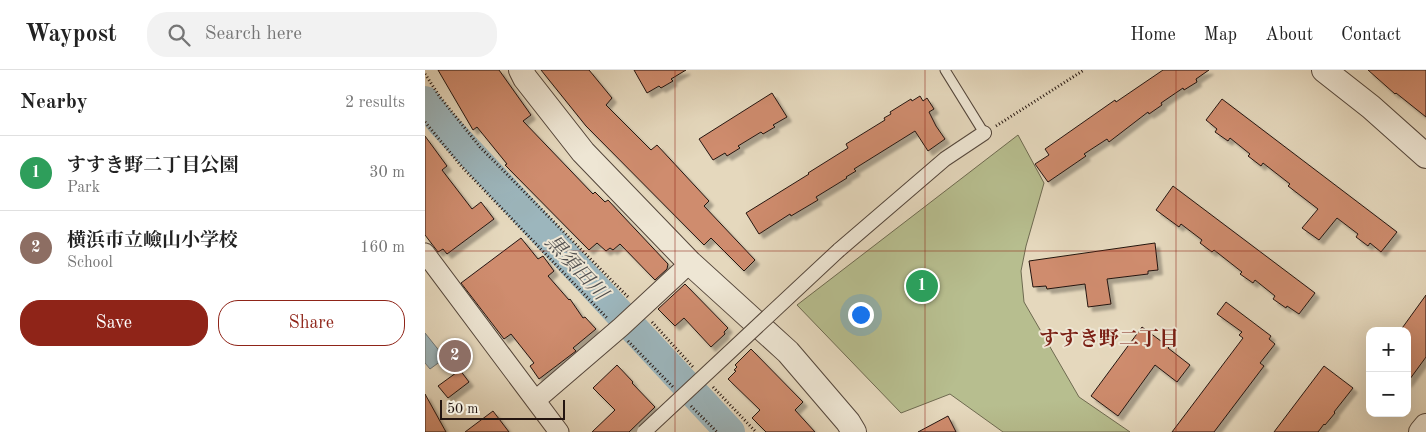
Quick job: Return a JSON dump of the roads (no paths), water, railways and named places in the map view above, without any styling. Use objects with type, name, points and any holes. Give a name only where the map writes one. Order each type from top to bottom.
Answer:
[{"type":"street","points":[[521,70],[525,78],[583,152],[691,263],[788,352],[848,422],[853,432]]},
{"type":"street","points":[[1324,70],[1371,107],[1426,156]]},
{"type":"street","points":[[644,432],[839,250],[945,159],[984,134]]},
{"type":"street","points":[[425,253],[559,432]]},
{"type":"street","points":[[535,400],[620,329],[691,263]]},
{"type":"street","points":[[1421,432],[1426,426]]},
{"type":"lane","points":[[945,70],[984,134]]},
{"type":"water","points":[[425,333],[445,358],[430,369],[425,363]]},
{"type":"waterway","name":"黒須田川","points":[[425,101],[441,122],[730,432]]},
{"type":"place","name":"すすき野二丁目公園","points":[[922,286]]},
{"type":"place","name":"横浜市立嶮山小学校","points":[[455,356]]},
{"type":"district","name":"すすき野二丁目","points":[[1109,338]]}]
